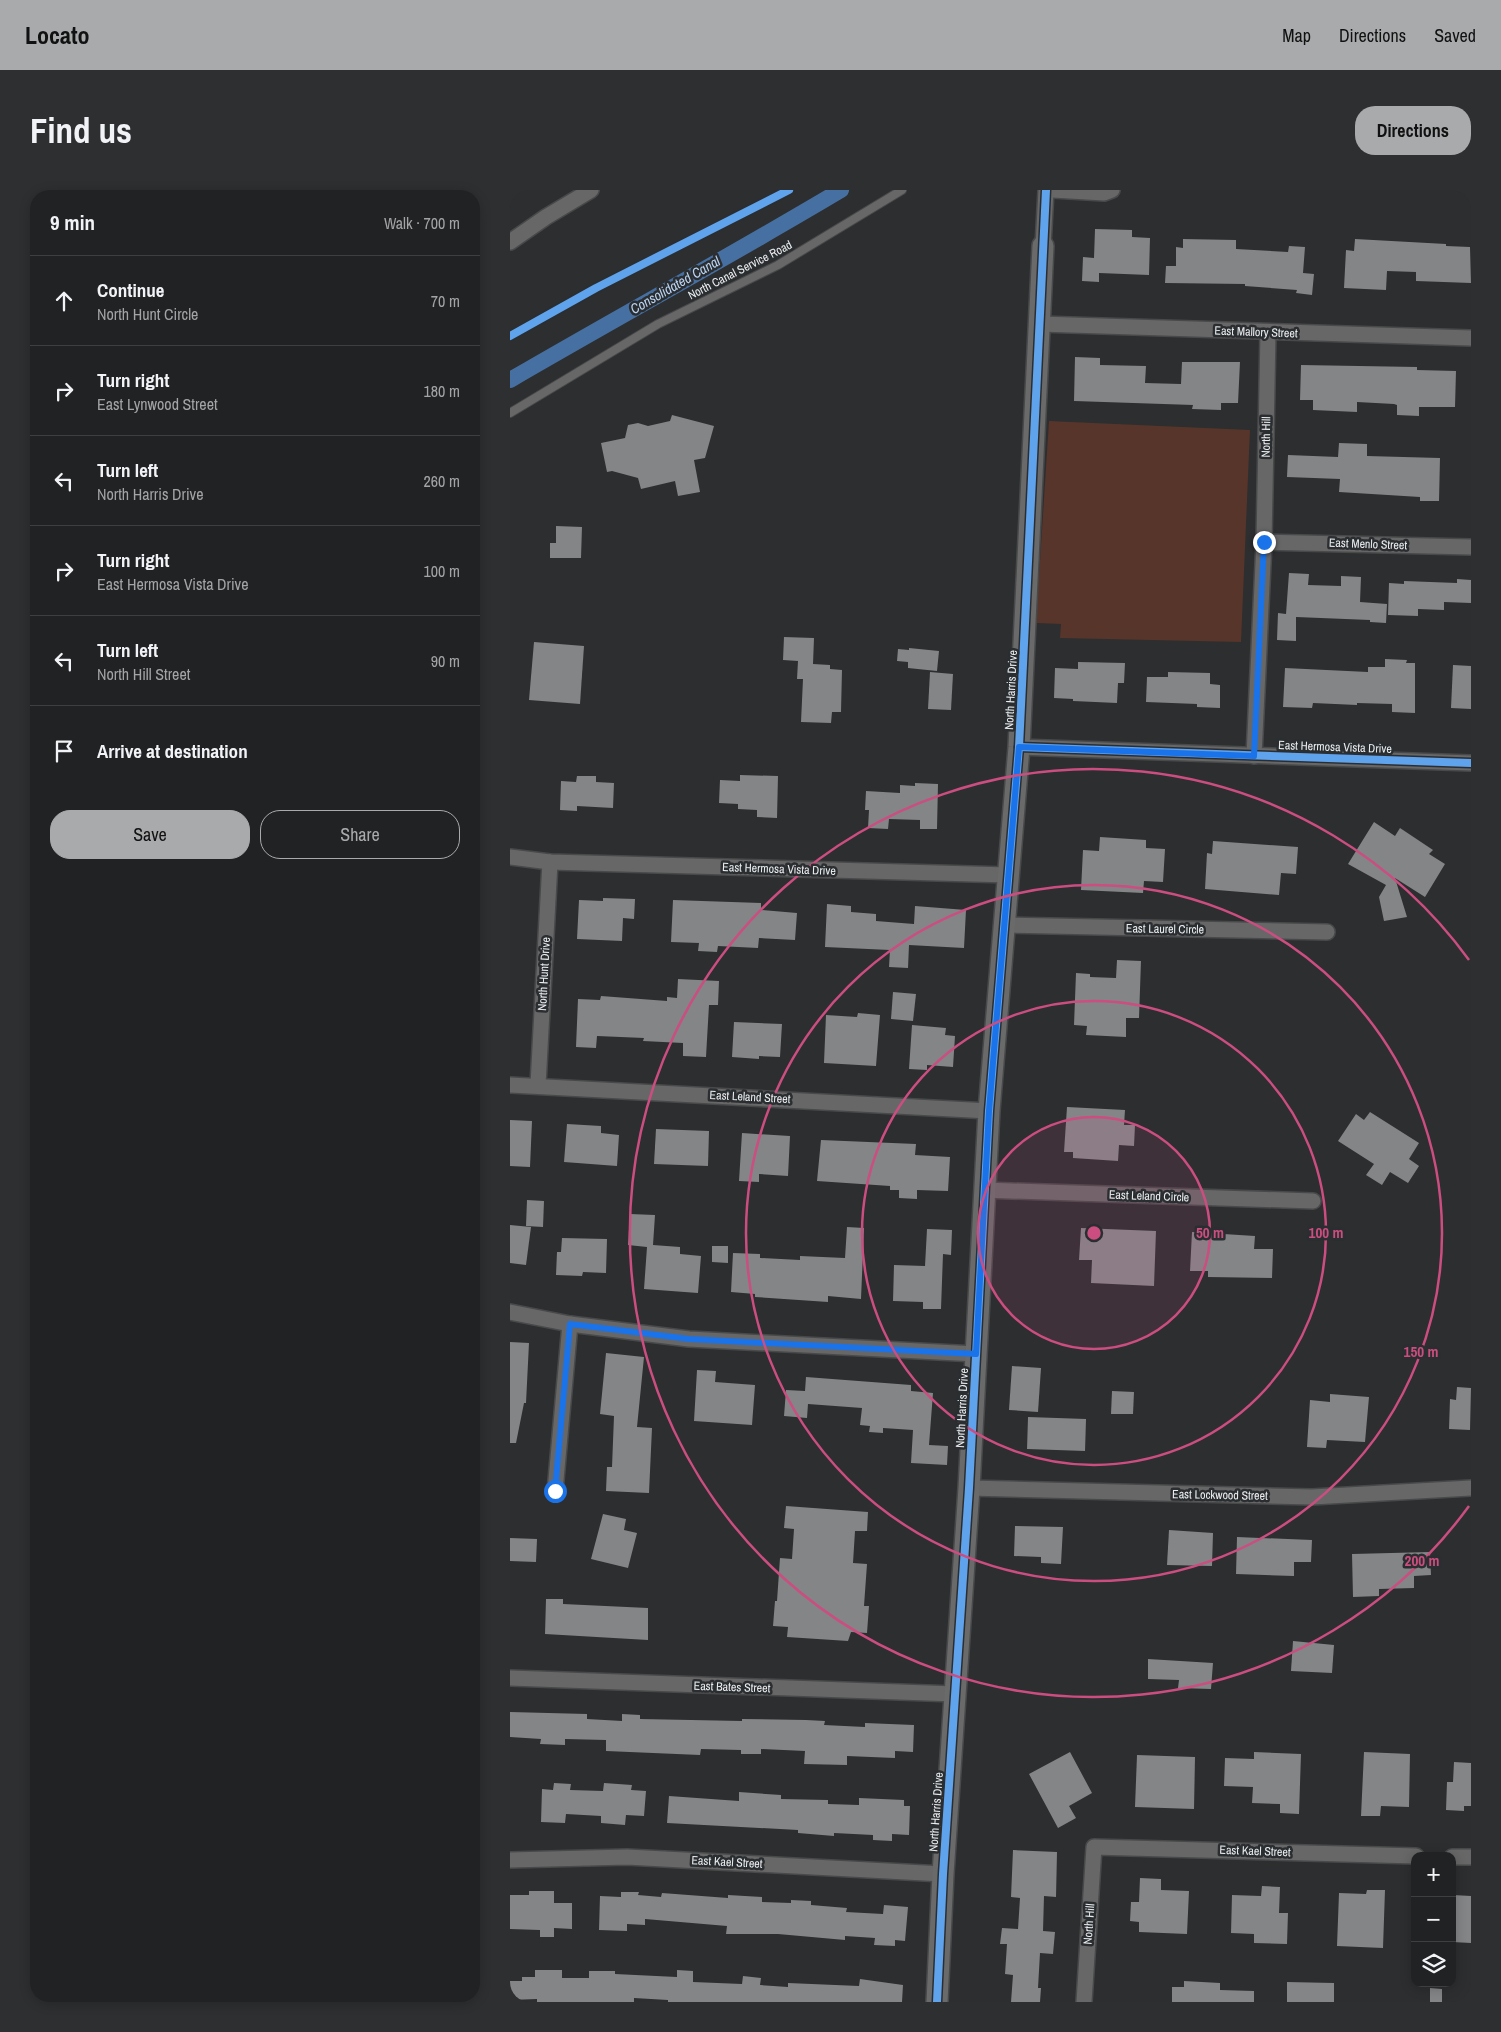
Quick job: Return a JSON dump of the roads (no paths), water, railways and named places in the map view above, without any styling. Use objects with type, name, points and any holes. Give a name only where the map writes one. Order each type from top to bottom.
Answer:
[{"type":"street","points":[[510,242],[546,217],[592,190]]},
{"type":"street","points":[[1043,246],[1046,190]]},
{"type":"street","points":[[1053,190],[1104,193],[1112,190]]},
{"type":"street","name":"North Harris Drive","points":[[937,2002],[943,1874],[969,1488],[989,1111],[1019,747],[1043,246]]},
{"type":"street","name":"East Mallory Street","points":[[1040,324],[1471,338]]},
{"type":"street","name":"North Hill","points":[[1254,756],[1264,542],[1268,332]]},
{"type":"street","name":"East Menlo Street","points":[[1264,542],[1471,547]]},
{"type":"street","name":"East Hermosa Vista Drive","points":[[1019,747],[1471,763]]},
{"type":"street","name":"East Hermosa Vista Drive","points":[[510,857],[550,862],[1008,876]]},
{"type":"street","name":"North Hunt Drive","points":[[538,1085],[550,862]]},
{"type":"street","name":"East Laurel Circle","points":[[1004,926],[1327,932]]},
{"type":"street","name":"East Leland Street","points":[[510,1085],[538,1085],[989,1111]]},
{"type":"street","name":"East Leland Circle","points":[[984,1190],[1313,1201]]},
{"type":"street","points":[[510,1312],[570,1324],[689,1339],[976,1354]]},
{"type":"street","points":[[555,1491],[570,1324]]},
{"type":"street","name":"East Lockwood Street","points":[[969,1488],[1312,1497],[1471,1488]]},
{"type":"street","name":"East Bates Street","points":[[510,1678],[955,1694]]},
{"type":"street","name":"North Hill","points":[[1084,2002],[1094,1847]]},
{"type":"street","name":"East Kael Street","points":[[1094,1847],[1411,1856]]},
{"type":"street","name":"East Kael Street","points":[[510,1860],[626,1857],[943,1874]]},
{"type":"street","points":[[1456,1857],[1471,1857]]},
{"type":"lane","points":[[510,336],[596,288],[789,190]]},
{"type":"lane","name":"North Canal Service Road","points":[[510,413],[658,324],[778,266],[902,190]]},
{"type":"waterway","name":"Consolidated Canal","points":[[510,380],[841,190]]}]
